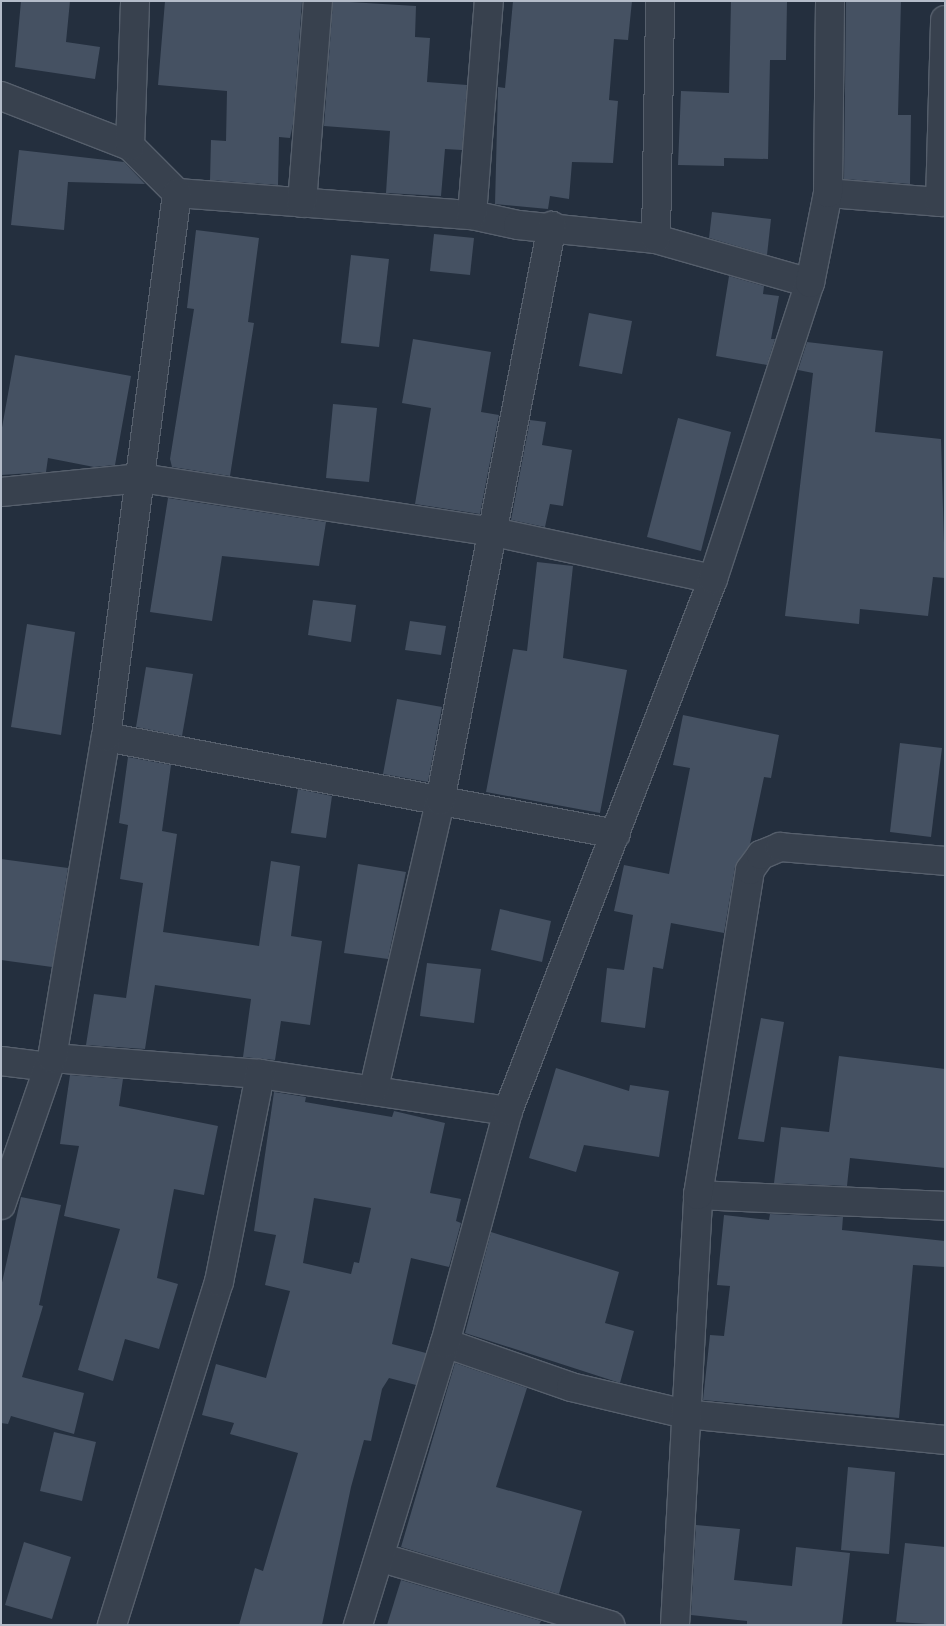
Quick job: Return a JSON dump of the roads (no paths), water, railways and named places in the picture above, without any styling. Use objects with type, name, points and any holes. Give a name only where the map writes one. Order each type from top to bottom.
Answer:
[{"type":"street","points":[[130,146],[135,1]]},
{"type":"street","points":[[302,203],[318,1]]},
{"type":"street","points":[[472,215],[489,1]]},
{"type":"street","points":[[656,239],[660,1]]},
{"type":"street","points":[[358,1625],[382,1558],[446,1343],[508,1112],[713,579],[810,283],[828,193],[830,1]]},
{"type":"street","points":[[828,193],[940,202],[945,20]]},
{"type":"street","points":[[1,96],[130,146],[177,193],[472,215],[656,239],[810,283]]},
{"type":"street","points":[[1,1205],[51,1062],[106,737],[177,193]]},
{"type":"street","points":[[374,1088],[440,801],[494,532],[552,226]]},
{"type":"street","points":[[1,492],[141,478],[494,532],[713,579]]},
{"type":"street","points":[[106,737],[616,834]]},
{"type":"street","points":[[675,1625],[698,1195],[750,870],[761,854],[780,847],[945,861]]},
{"type":"street","points":[[1,1061],[51,1062],[260,1074],[374,1088],[508,1112]]},
{"type":"street","points":[[112,1625],[219,1282],[260,1074]]},
{"type":"street","points":[[698,1195],[945,1206]]},
{"type":"street","points":[[446,1343],[571,1387],[685,1414],[945,1440]]},
{"type":"street","points":[[382,1558],[610,1625]]}]
